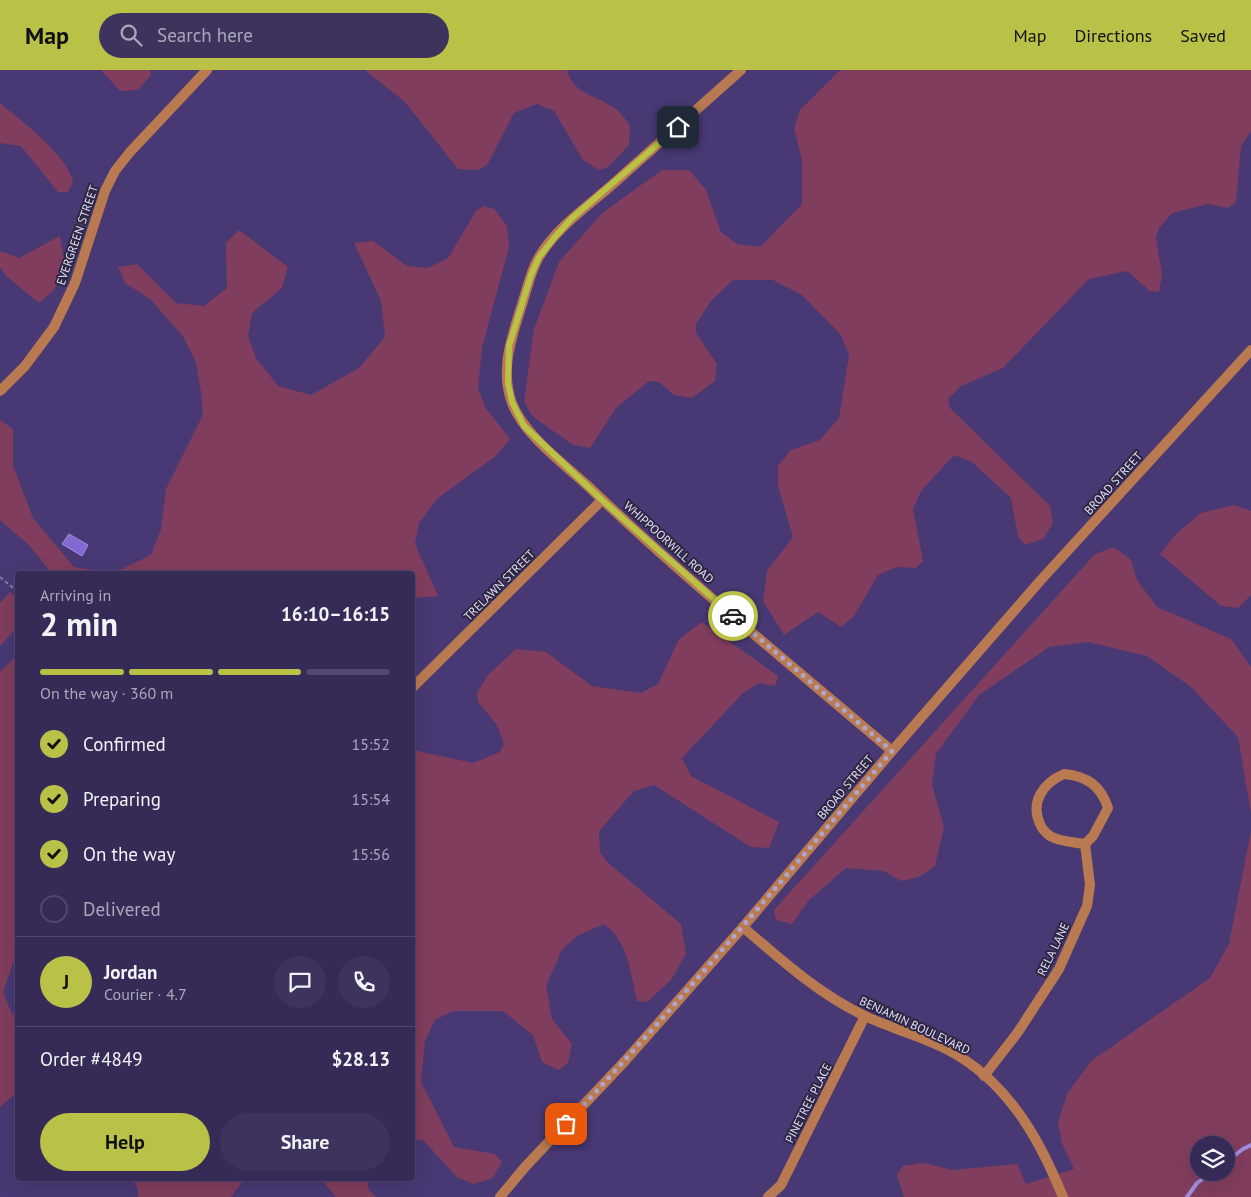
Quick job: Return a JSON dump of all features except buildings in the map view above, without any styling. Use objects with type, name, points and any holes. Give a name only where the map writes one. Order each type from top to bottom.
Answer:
[{"type":"street","name":"EVERGREEN STREET","points":[[0,391],[25,366],[54,327],[75,283],[105,191],[115,172],[135,147],[207,70]]},
{"type":"street","name":"WHIPPOORWILL ROAD","points":[[741,70],[572,218],[539,257],[531,275],[509,346],[508,383],[512,402],[524,426],[602,500],[717,602],[892,751]]},
{"type":"street","name":"BROAD STREET","points":[[500,1197],[743,927],[892,751],[1040,581],[1251,350]]},
{"type":"street","name":"TRELAWN STREET","points":[[415,685],[602,500]]},
{"type":"street","points":[[1064,774],[1077,776],[1098,789],[1105,798],[1108,808],[1094,836],[1085,844],[1056,839],[1048,835],[1037,817],[1035,807],[1039,795],[1054,778],[1064,774]]},
{"type":"street","name":"RELA LANE","points":[[984,1076],[1018,1032],[1059,969],[1087,906],[1090,885],[1085,844]]},
{"type":"street","name":"BENJAMIN BOULEVARD","points":[[743,927],[795,972],[824,993],[865,1016],[923,1039],[962,1058],[984,1076],[1014,1106],[1033,1132],[1063,1197]]},
{"type":"street","name":"PINETREE PLACE","points":[[768,1197],[781,1185],[865,1016]]},
{"type":"path","points":[[0,577],[15,590]]},
{"type":"shaded area","points":[[101,70],[150,70],[151,75],[138,90],[120,91]]},
{"type":"shaded area","points":[[365,70],[567,70],[570,78],[581,90],[610,105],[624,117],[630,125],[629,145],[608,167],[599,170],[583,160],[554,111],[537,104],[514,113],[487,165],[478,170],[458,169],[405,102]]},
{"type":"shaded area","points":[[840,70],[1251,70],[1251,131],[1241,146],[1236,202],[1228,208],[1208,204],[1172,213],[1159,228],[1156,238],[1162,275],[1159,292],[1150,291],[1127,271],[1089,279],[1003,368],[961,386],[948,399],[950,408],[1050,506],[1053,523],[1043,539],[1025,545],[1018,537],[1011,498],[972,462],[954,455],[921,491],[913,509],[923,561],[916,568],[896,567],[878,575],[854,616],[841,627],[818,612],[784,635],[763,601],[767,571],[793,537],[778,486],[778,466],[791,450],[820,440],[839,418],[849,355],[841,335],[802,295],[773,280],[733,280],[711,301],[696,324],[696,333],[717,364],[715,381],[692,398],[674,395],[659,382],[649,381],[616,408],[590,448],[573,445],[532,416],[524,401],[534,329],[559,262],[602,213],[662,170],[689,170],[706,190],[721,232],[737,244],[760,247],[802,204],[802,161],[794,128],[800,110]]},
{"type":"shaded area","points":[[0,103],[53,149],[62,160],[73,182],[68,192],[58,192],[21,146],[0,143]]},
{"type":"shaded area","points":[[484,206],[494,209],[507,226],[509,247],[482,348],[478,388],[485,407],[510,439],[496,456],[438,498],[419,523],[415,544],[438,596],[416,598],[415,571],[117,571],[151,555],[161,529],[166,489],[203,415],[196,363],[183,336],[150,299],[125,283],[118,267],[137,264],[176,303],[204,306],[227,288],[226,243],[239,230],[288,267],[282,288],[252,313],[248,336],[256,358],[278,386],[311,395],[359,368],[385,337],[381,301],[354,243],[373,241],[407,266],[428,268],[448,258],[476,211]]},
{"type":"shaded area","points":[[60,236],[65,267],[54,290],[39,303],[6,276],[0,267],[0,251],[19,258]]},
{"type":"shaded area","points":[[0,420],[13,429],[13,465],[33,518],[74,567],[100,571],[50,571],[29,545],[0,520]]},
{"type":"shaded area","points":[[1234,505],[1251,511],[1251,595],[1238,608],[1221,606],[1160,554],[1176,534],[1201,513]]},
{"type":"shaded area","points":[[69,534],[88,545],[82,556],[62,544]]},
{"type":"shaded area","points":[[1114,547],[1131,560],[1137,580],[1157,607],[1231,639],[1251,667],[1251,813],[1238,737],[1191,687],[1147,656],[1088,642],[1049,647],[979,695],[936,754],[932,785],[944,827],[935,866],[919,877],[901,881],[884,871],[846,868],[809,900],[792,924],[776,920],[774,910],[1095,554]]},
{"type":"shaded area","points":[[10,592],[15,596],[15,629],[0,646],[0,603]]},
{"type":"shaded area","points":[[702,622],[778,676],[775,686],[759,683],[743,693],[682,758],[691,776],[779,822],[769,848],[751,847],[654,785],[634,791],[599,831],[600,852],[607,862],[681,924],[686,954],[671,980],[647,1002],[637,1001],[627,959],[618,939],[612,931],[604,924],[577,936],[562,950],[546,986],[552,1019],[572,1044],[568,1063],[559,1070],[542,1062],[533,1035],[503,1011],[453,1011],[435,1020],[425,1041],[421,1082],[454,1147],[495,1154],[502,1162],[492,1179],[473,1184],[457,1177],[423,1140],[415,1139],[415,750],[473,763],[500,752],[504,744],[497,725],[478,702],[477,693],[488,675],[516,649],[546,652],[592,686],[641,693],[658,684],[679,639]]},
{"type":"shaded area","points":[[15,657],[15,960],[3,992],[11,1012],[15,1017],[15,1095],[0,1107],[0,672]]},
{"type":"shaded area","points":[[1251,831],[1251,1197],[904,1197],[897,1175],[903,1166],[923,1163],[953,1170],[1017,1164],[1026,1184],[1074,1169],[1062,1143],[1058,1123],[1067,1094],[1091,1061],[1210,978],[1229,944]]},
{"type":"shaded area","points":[[134,1181],[244,1181],[231,1197],[138,1197],[138,1190]]},
{"type":"shaded area","points":[[323,1181],[367,1181],[369,1190],[376,1197],[336,1197]]},
{"type":"waterway","points":[[1235,1155],[1251,1145]]},
{"type":"waterway","points":[[1187,1197],[1200,1181]]},
{"type":"way so far","points":[[566,1124],[743,927],[892,751],[733,616]]},
{"type":"route","points":[[678,127],[572,218],[539,257],[531,275],[509,346],[508,383],[512,402],[524,426],[602,500],[733,616]]}]
